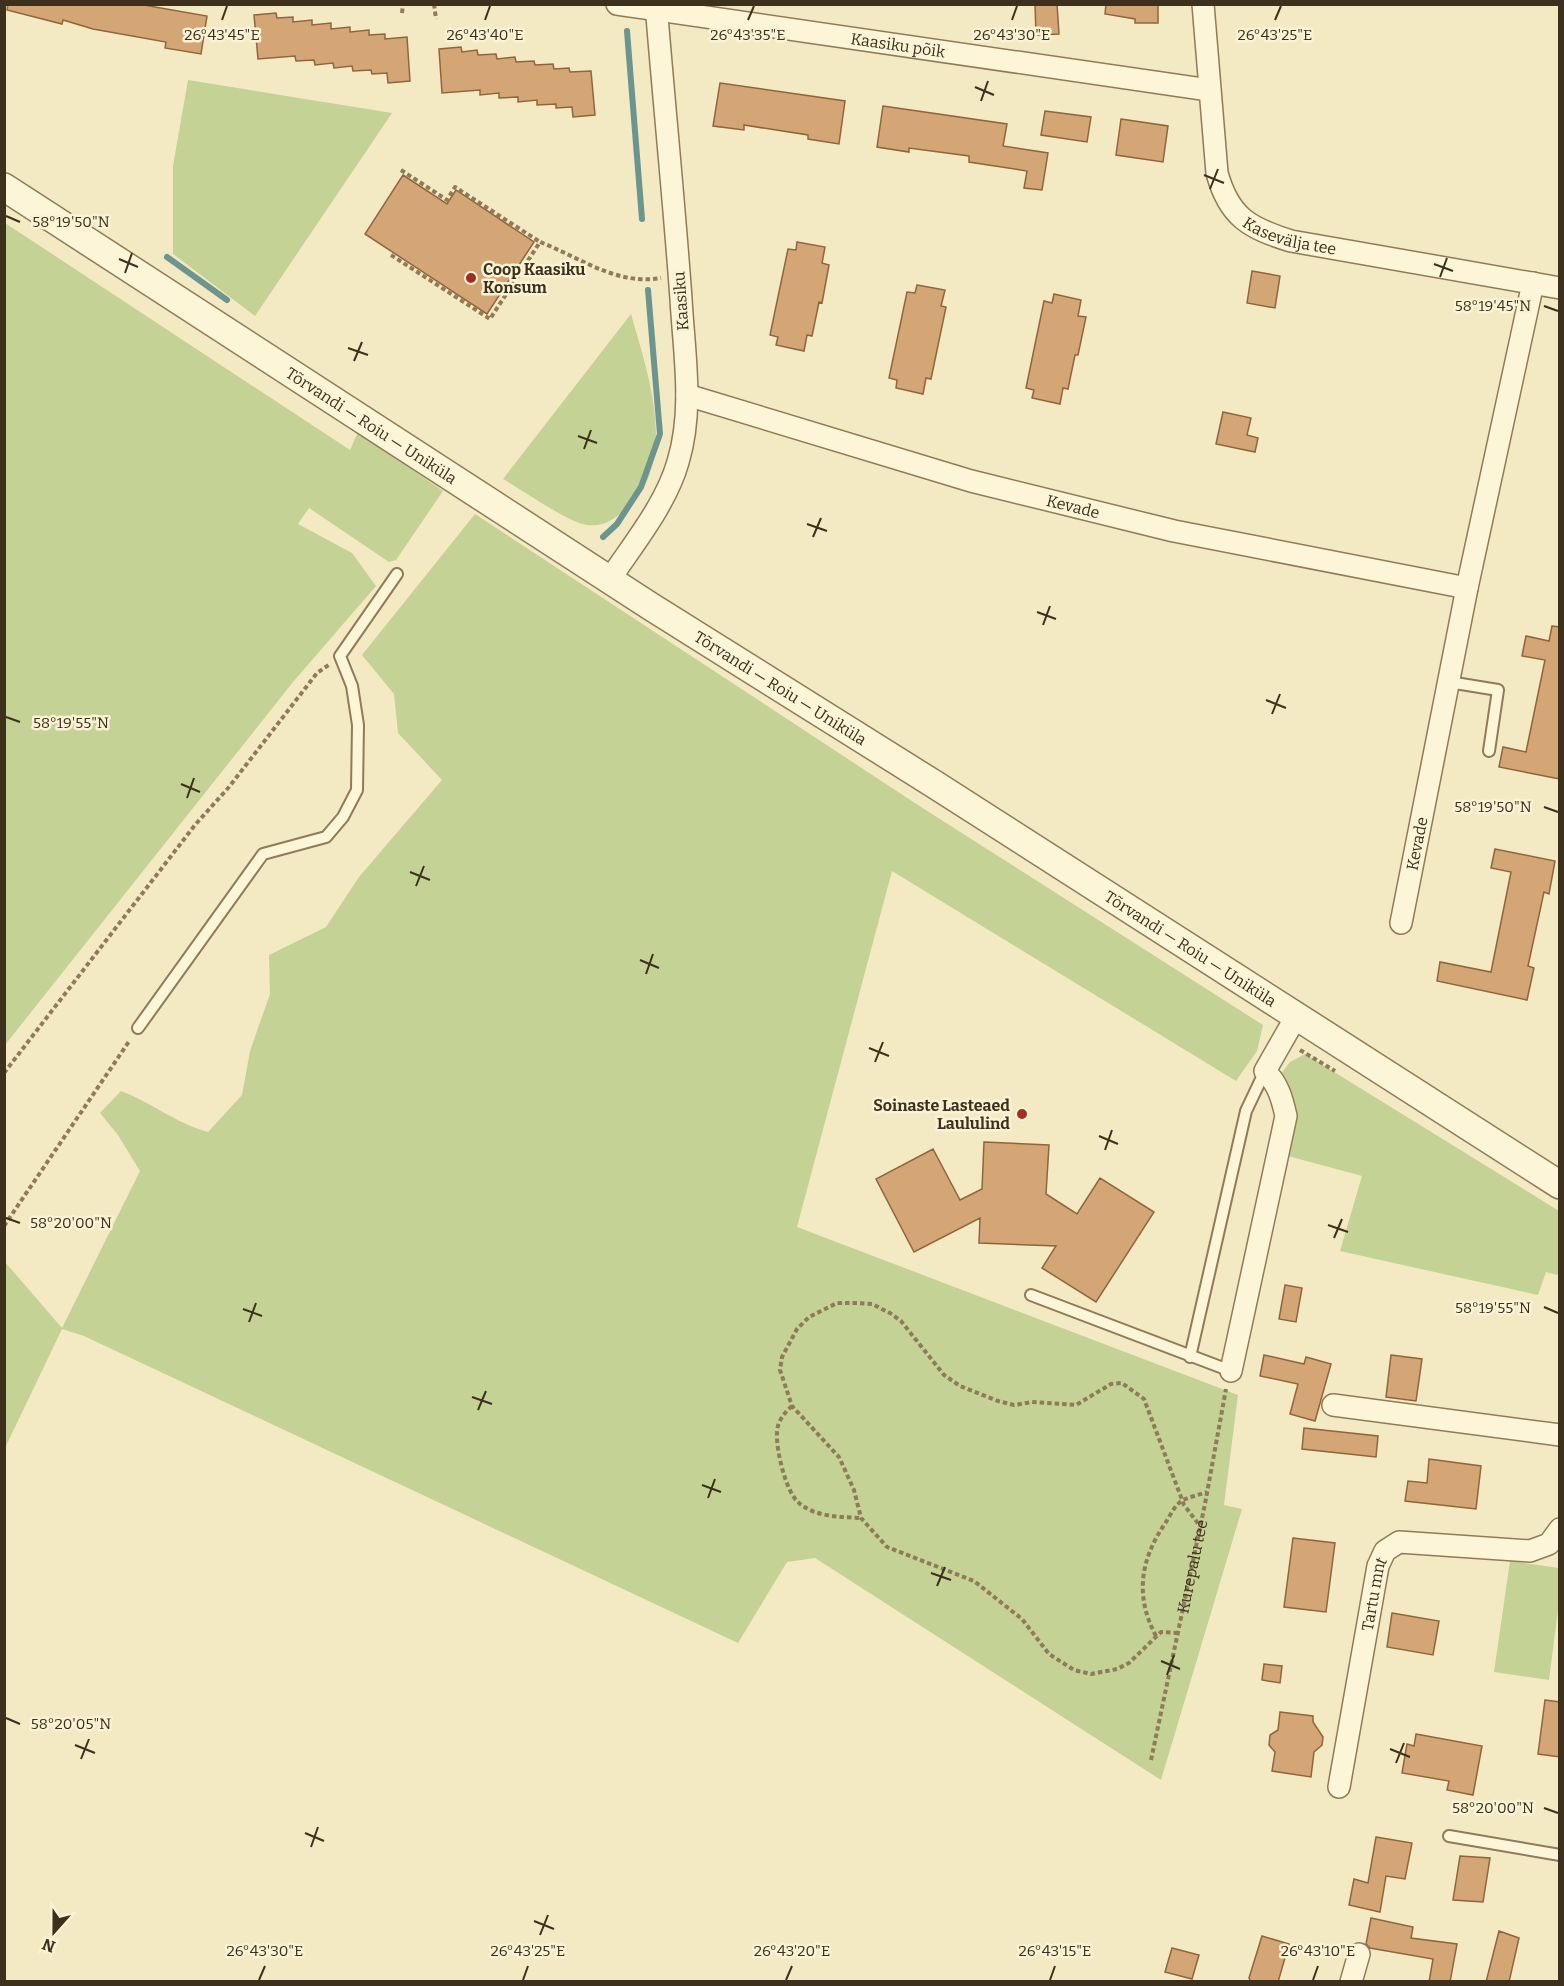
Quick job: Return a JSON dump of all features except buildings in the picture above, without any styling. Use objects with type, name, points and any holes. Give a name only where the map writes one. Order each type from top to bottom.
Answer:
[{"type":"street","name":"Kaasiku põik","points":[[617,4],[1209,90]]},
{"type":"street","name":"Kasevälja tee","points":[[1203,4],[1216,173],[1221,190],[1237,215],[1250,226],[1292,241],[1560,288]]},
{"type":"street","name":"Kaasiku","points":[[610,579],[656,508],[678,464],[686,426],[687,395],[679,275],[656,8]]},
{"type":"street","name":"Tõrvandi — Roiu — Uniküla","points":[[4,187],[610,579],[1297,1015],[1560,1185]]},
{"type":"street","name":"Kevade","points":[[1401,923],[1467,588],[1533,283]]},
{"type":"street","name":"Kevade","points":[[687,395],[971,482],[1174,531],[1467,588]]},
{"type":"street","points":[[1231,1371],[1286,1116],[1282,1096],[1274,1080],[1265,1071],[1297,1015]]},
{"type":"street","points":[[1333,1405],[1560,1435]]},
{"type":"street","name":"Tartu mnt","points":[[1339,1787],[1378,1566],[1385,1551],[1399,1542],[1530,1551],[1549,1544],[1560,1529]]},
{"type":"street","points":[[1351,1982],[1359,1954]]},
{"type":"lane","points":[[138,1028],[263,854],[326,837],[343,817],[357,790],[358,725],[352,686],[340,656],[397,574]]},
{"type":"lane","points":[[1449,682],[1498,690],[1489,752]]},
{"type":"lane","points":[[1190,1357],[1246,1111],[1265,1071]]},
{"type":"lane","points":[[1031,1295],[1231,1371]]},
{"type":"lane","points":[[1449,1836],[1560,1855]]},
{"type":"path","points":[[402,13],[403,4]]},
{"type":"path","points":[[434,4],[436,19]]},
{"type":"path","points":[[401,171],[447,200],[455,187],[540,242],[618,276],[637,280],[679,275]]},
{"type":"path","points":[[391,255],[490,320],[540,242]]},
{"type":"path","points":[[4,1073],[195,825],[229,787],[317,673],[340,656]]},
{"type":"path","points":[[4,1226],[138,1028]]},
{"type":"path","points":[[1178,1633],[1161,1632],[1129,1663],[1117,1668],[1091,1674],[1074,1670],[1049,1654],[1022,1618],[974,1581],[887,1547],[861,1518],[854,1490],[839,1457],[792,1406],[780,1370],[782,1357],[797,1329],[809,1317],[837,1303],[873,1304],[901,1321],[945,1375],[960,1386],[998,1401],[1014,1405],[1032,1402],[1076,1405],[1111,1384],[1122,1383],[1144,1399],[1182,1501],[1200,1527]]},
{"type":"path","name":"Kurepalu tee","points":[[1151,1760],[1208,1492],[1231,1371]]},
{"type":"path","points":[[792,1406],[780,1421],[777,1433],[788,1491],[799,1504],[818,1512],[835,1517],[861,1518]]},
{"type":"path","points":[[1156,1636],[1146,1618],[1141,1594],[1143,1569],[1153,1541],[1182,1501],[1208,1492]]},
{"type":"green space","points":[[188,80],[392,113],[255,316],[173,254],[173,166]]},
{"type":"green space","points":[[5,223],[350,450],[358,432],[443,491],[396,560],[389,562],[309,508],[298,524],[352,553],[376,586],[293,682],[5,1045]]},
{"type":"green space","points":[[631,314],[645,362],[655,415],[656,441],[652,466],[643,489],[627,508],[609,521],[599,525],[587,525],[557,512],[503,479]]},
{"type":"green space","points":[[475,514],[921,807],[1263,1025],[1257,1051],[1236,1081],[892,871],[797,1227],[1238,1395],[1224,1505],[1242,1509],[1161,1780],[815,1558],[787,1562],[738,1643],[84,1336],[62,1329],[5,1448],[5,1262],[62,1328],[140,1171],[118,1135],[100,1113],[121,1091],[208,1132],[242,1095],[250,1051],[270,994],[269,955],[326,927],[359,877],[442,780],[398,733],[394,694],[362,655]]},
{"type":"green space","points":[[1305,1054],[1559,1211],[1560,1271],[1557,1275],[1546,1272],[1538,1295],[1340,1251],[1362,1176],[1288,1156],[1280,1075],[1290,1062]]},
{"type":"green space","points":[[1510,1561],[1559,1568],[1559,1603],[1549,1680],[1494,1672]]},
{"type":"waterway","points":[[627,31],[642,219]]},
{"type":"waterway","points":[[167,257],[227,300]]},
{"type":"waterway","points":[[603,537],[617,524],[641,487],[660,434],[648,290]]},
{"type":"place","name":"Coop Kaasiku Konsum","points":[[471,278]]},
{"type":"place","name":"Soinaste Lasteaed Laululind","points":[[1022,1114]]}]
